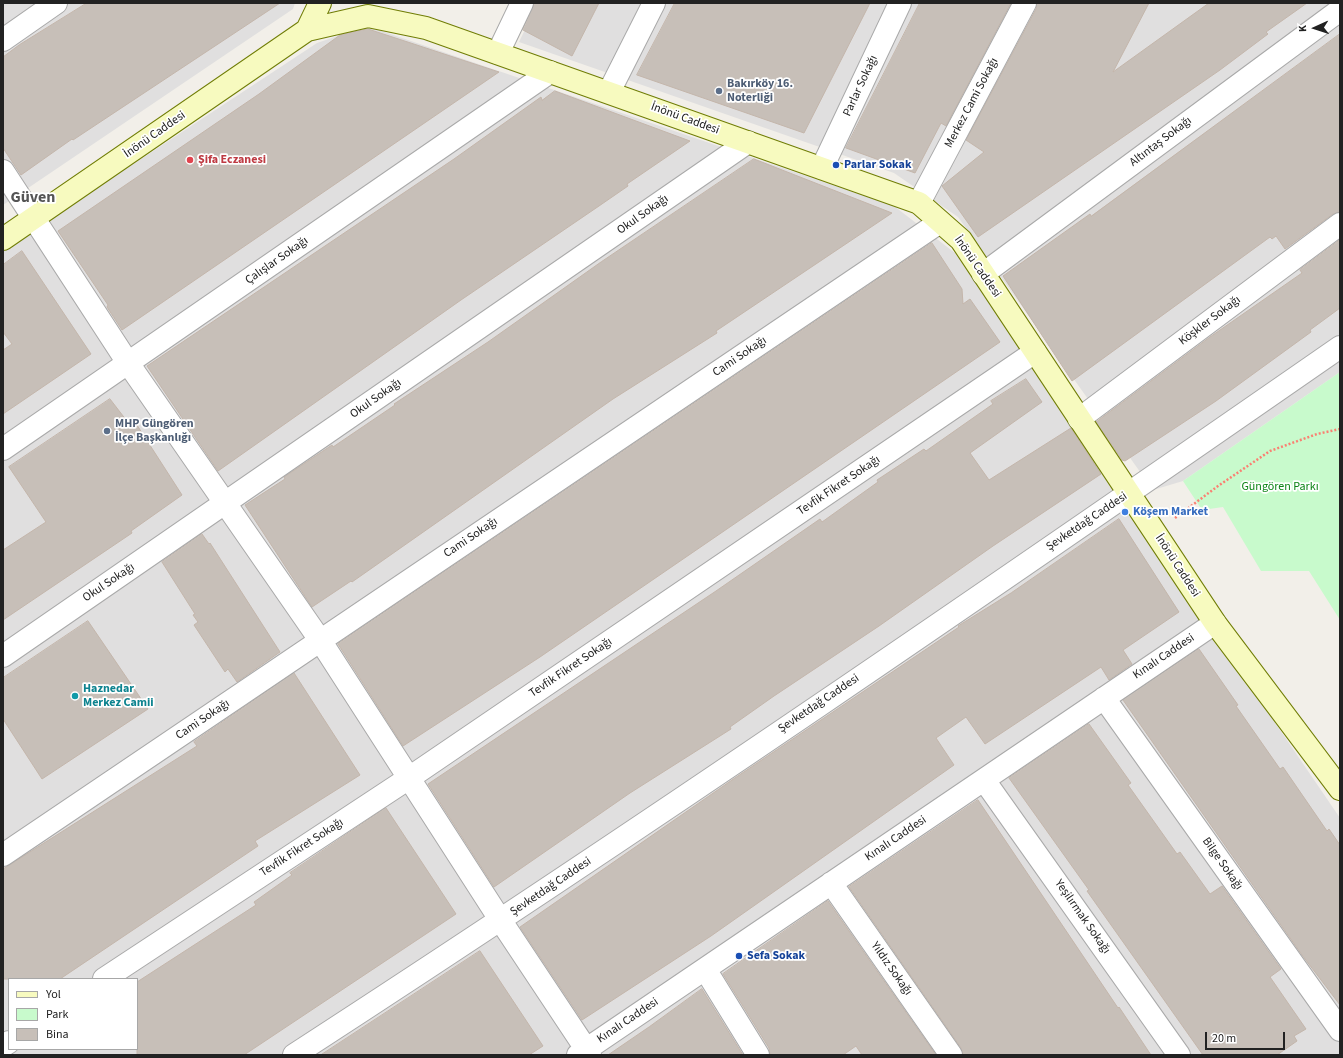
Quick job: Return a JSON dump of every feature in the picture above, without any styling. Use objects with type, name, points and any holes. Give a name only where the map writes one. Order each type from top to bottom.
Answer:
[{"type":"street","points":[[3,40],[56,3]]},
{"type":"street","name":"İnönü Caddesi","points":[[307,30],[320,3]]},
{"type":"street","points":[[498,53],[522,3]]},
{"type":"street","points":[[609,92],[654,3]]},
{"type":"street","name":"Parlar Sokağı","points":[[822,168],[900,3]]},
{"type":"street","name":"Merkez Cami Sokağı","points":[[920,203],[1025,3]]},
{"type":"street","name":"Altıntaş Sokağı","points":[[983,274],[1340,10]]},
{"type":"street","name":"İnönü Caddesi","points":[[3,239],[307,30],[368,16],[426,28],[920,203],[961,240],[1215,623],[1340,789]]},
{"type":"street","name":"Çalışlar Sokağı","points":[[3,449],[550,72]]},
{"type":"street","name":"Okul Sokağı","points":[[3,656],[748,142]]},
{"type":"street","points":[[3,171],[128,363],[224,504],[320,640],[585,1053]]},
{"type":"street","name":"Cami Sokağı","points":[[3,855],[940,222]]},
{"type":"street","name":"Köşkler Sokağı","points":[[1079,419],[1340,224]]},
{"type":"street","name":"Şevketdağ Caddesi","points":[[294,1055],[501,921],[1129,494],[1340,347]]},
{"type":"street","name":"Tevfik Fikret Sokağı","points":[[106,978],[409,778],[1035,352]]},
{"type":"street","name":"Kınalı Caddesi","points":[[585,1053],[831,883],[1215,623]]},
{"type":"street","name":"Bilge Sokağı","points":[[1104,698],[1340,1030]]},
{"type":"street","name":"Yeşilırmak Sokağı","points":[[984,780],[1179,1055]]},
{"type":"street","name":"Yıldız Sokağı","points":[[831,883],[951,1055]]},
{"type":"street","points":[[705,969],[758,1055]]},
{"type":"path","points":[[1155,533],[1218,486],[1270,452],[1317,434],[1340,429]]},
{"type":"shaded area","points":[[3,3],[295,3],[293,9],[3,205]]},
{"type":"shaded area","points":[[538,3],[1340,3],[1340,372],[1183,481],[1153,490],[958,217],[894,173],[519,42]]},
{"type":"shaded area","points":[[367,26],[894,206],[955,253],[1340,818],[1340,1055],[3,1055],[3,250],[317,43]]},
{"type":"green space","name":"Güngören Parkı","points":[[1340,372],[1340,620],[1309,571],[1261,571],[1223,507],[1202,510],[1183,481]]},
{"type":"building","points":[[87,3],[280,3],[73,140],[72,139],[21,175],[3,148],[3,57],[19,45]]},
{"type":"building","points":[[534,3],[599,3],[572,56],[523,30]]},
{"type":"building","points":[[675,3],[870,3],[804,133],[637,75]]},
{"type":"building","points":[[920,3],[1011,3],[946,126],[941,123],[915,173],[846,148]]},
{"type":"building","points":[[1037,3],[1149,3],[1113,72],[1209,3],[1307,3],[1266,32],[1268,34],[1220,70],[978,237],[942,186],[984,152],[966,140],[1036,9]]},
{"type":"building","points":[[368,29],[499,72],[122,330],[107,307],[108,305],[58,231],[259,94],[340,35]]},
{"type":"building","points":[[1340,34],[1340,212],[1333,214],[1285,249],[1276,236],[1272,239],[1270,237],[1072,381],[1003,276],[1090,214],[1091,216]]},
{"type":"building","points":[[555,91],[690,141],[627,184],[628,186],[461,300],[218,471],[147,366],[454,159],[541,97],[542,100]]},
{"type":"building","points":[[754,159],[892,213],[716,331],[717,333],[613,399],[352,582],[351,581],[312,607],[245,505],[285,479],[284,477],[332,445],[333,447],[395,405],[394,404],[488,342],[601,262]]},
{"type":"building","points":[[1340,240],[1340,308],[1310,330],[1311,332],[1216,401],[1125,461],[1122,460],[1096,422],[1210,337],[1302,273],[1300,270]]},
{"type":"building","points":[[932,243],[962,289],[963,304],[970,299],[1000,342],[540,657],[403,746],[338,644]]},
{"type":"building","points":[[22,251],[91,354],[3,414],[3,350],[12,344],[3,332],[3,265]]},
{"type":"building","points":[[1026,379],[1042,402],[970,453],[989,480],[1071,428],[1101,474],[774,696],[730,727],[731,729],[630,793],[494,887],[428,784],[716,591],[820,519],[822,522],[878,482],[877,480],[924,449],[926,451],[993,404],[991,401]]},
{"type":"building","points":[[110,399],[130,425],[135,422],[182,495],[131,531],[132,533],[3,620],[3,550],[46,522],[9,467]]},
{"type":"building","points":[[1119,519],[1179,612],[1123,650],[1132,664],[1109,680],[1101,667],[985,744],[966,717],[936,738],[954,765],[711,936],[582,1020],[520,927],[732,780],[959,627],[958,626],[1011,593]]},
{"type":"building","points":[[202,534],[209,544],[210,543],[280,652],[237,682],[228,669],[225,672],[194,625],[198,622],[193,615],[195,614],[162,562]]},
{"type":"building","name":"Haznedar Merkez Camii","points":[[88,621],[148,709],[42,779],[3,719],[3,678]]},
{"type":"building","points":[[1199,649],[1238,705],[1236,706],[1280,769],[1283,767],[1327,831],[1329,829],[1340,845],[1340,1005],[1302,955],[1123,700]]},
{"type":"building","points":[[294,673],[360,775],[255,841],[258,846],[61,978],[3,979],[3,869],[197,746],[194,742]]},
{"type":"building","points":[[1089,724],[1131,783],[1128,785],[1177,854],[1180,852],[1210,894],[1222,886],[1281,969],[1270,977],[1306,1029],[1294,1036],[1297,1041],[1277,1055],[1203,1055],[1087,891],[1089,890],[1009,778]]},
{"type":"building","points":[[978,800],[1151,1055],[963,1055],[961,1048],[849,887]]},
{"type":"building","points":[[386,808],[456,914],[244,1055],[137,1055],[138,981],[256,905],[254,902],[292,875],[290,873]]},
{"type":"building","points":[[828,901],[936,1055],[862,1055],[856,1046],[843,1055],[770,1055],[769,1048],[723,974]]},
{"type":"building","points":[[480,951],[543,1046],[529,1055],[321,1055]]},
{"type":"building","points":[[702,989],[743,1055],[608,1055],[649,1027]]},
{"type":"place","name":"Bakırköy 16. Noterliği","points":[[719,91]]},
{"type":"place","name":"Şifa Eczanesi","points":[[190,160]]},
{"type":"place","name":"Parlar Sokak","points":[[836,165]]},
{"type":"place","name":"MHP Güngören İlçe Başkanlığı","points":[[107,431]]},
{"type":"place","name":"Köşem Market","points":[[1125,512]]},
{"type":"place","name":"Haznedar Merkez Camii","points":[[75,696]]},
{"type":"place","name":"Sefa Sokak","points":[[739,956]]},
{"type":"district","name":"Güven","points":[[33,198]]}]
